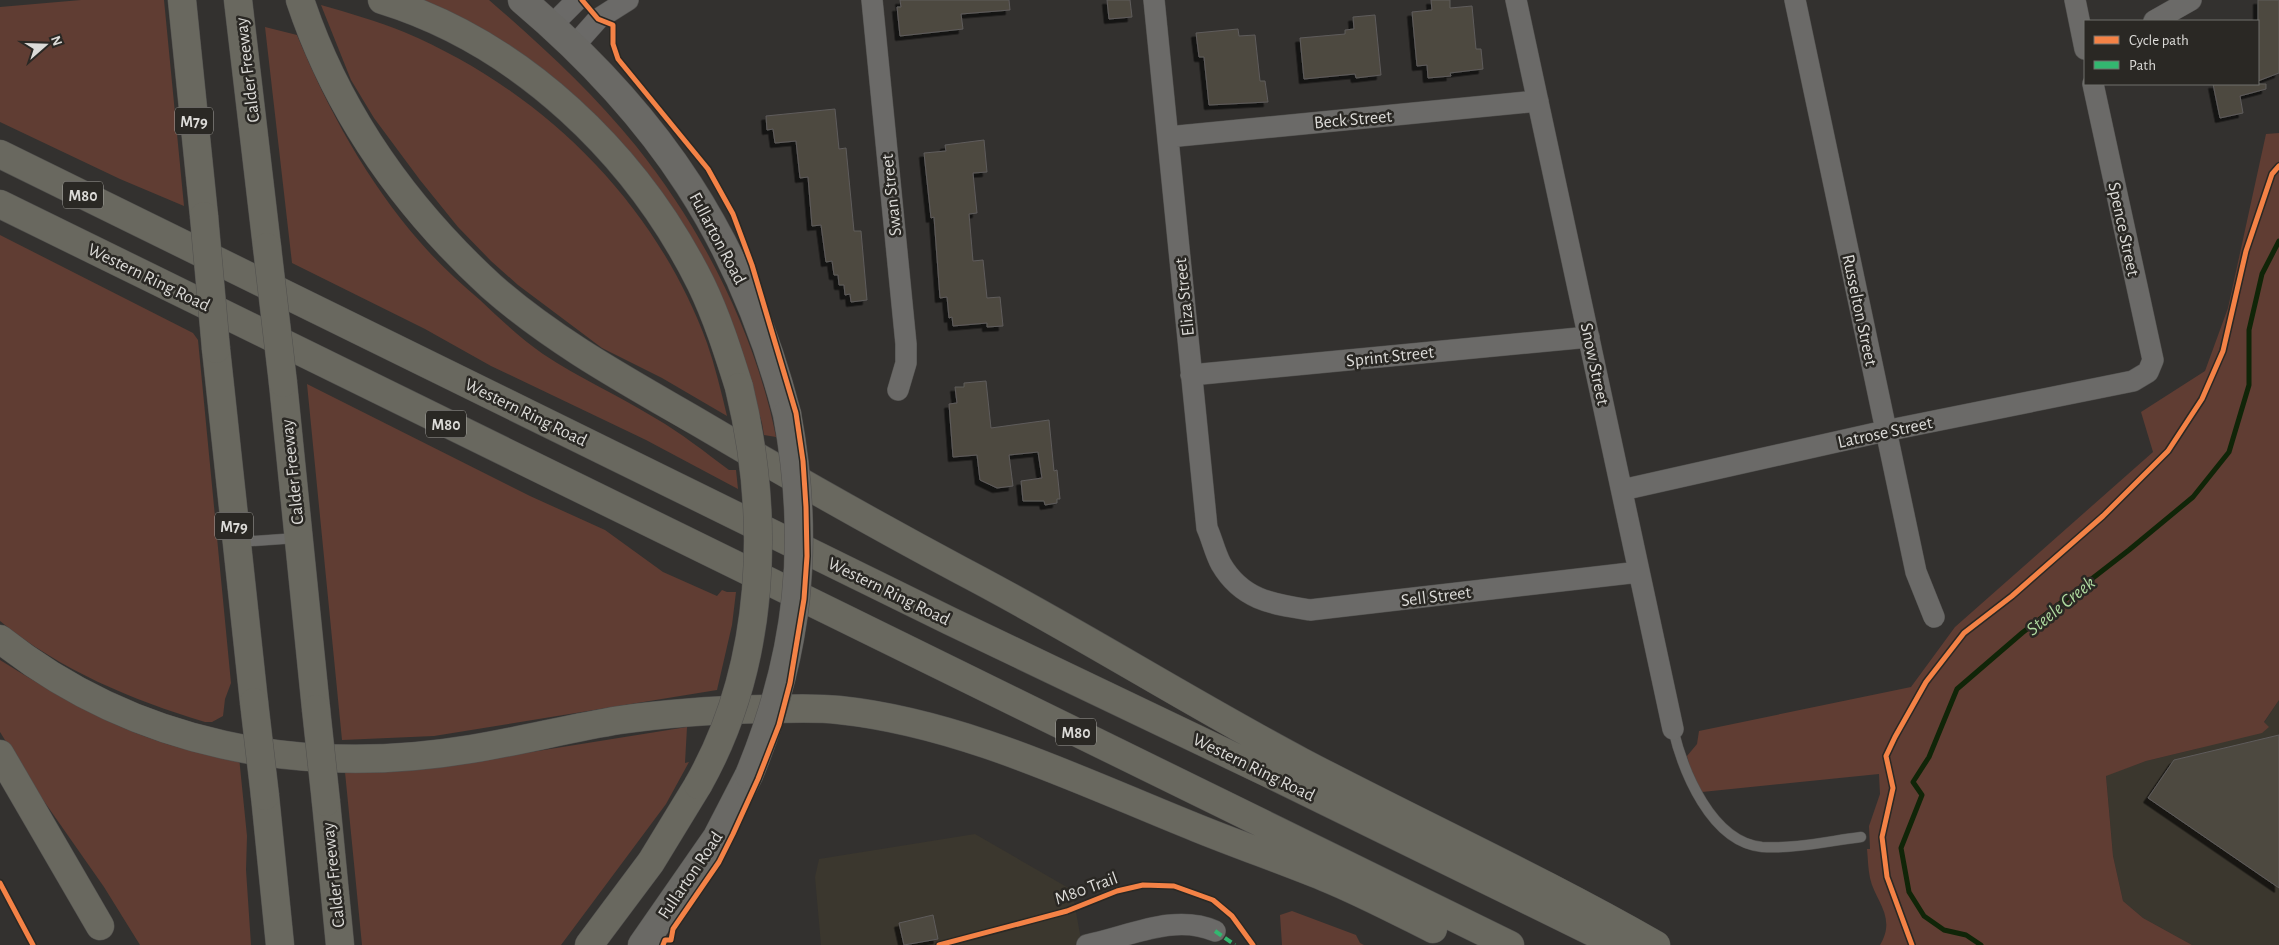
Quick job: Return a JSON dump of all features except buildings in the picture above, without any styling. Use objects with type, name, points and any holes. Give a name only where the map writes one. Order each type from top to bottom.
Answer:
[{"type":"highway","points":[[300,0],[332,81],[346,107],[402,191],[467,263],[534,321],[625,380],[839,505],[1024,604],[1186,699],[1304,763],[1656,945]]},
{"type":"highway","points":[[382,0],[434,20],[494,52],[546,89],[569,109],[611,152],[670,230],[700,284],[722,336],[739,387],[752,452],[758,500],[755,596],[745,657],[731,708],[715,751],[698,785],[651,862],[589,945]]},
{"type":"highway","name":"M79","points":[[183,13],[235,542],[265,796],[280,945]]},
{"type":"highway","name":"Calder Freeway","points":[[240,13],[283,383],[340,945]]},
{"type":"highway","name":"Western Ring Road","points":[[0,154],[924,608],[1252,765],[1618,945]]},
{"type":"highway","name":"Western Ring Road","points":[[0,204],[1510,945]]},
{"type":"highway","points":[[0,639],[54,678],[88,698],[124,713],[184,734],[226,746],[292,757],[363,759],[437,754],[496,745],[617,721],[712,710],[810,708],[836,710],[925,725],[965,737],[1060,773],[1326,878],[1468,945]]},
{"type":"highway","points":[[0,754],[106,935]]},
{"type":"highway","points":[[0,782],[106,935]]},
{"type":"main road","name":"Fullarton Road","points":[[522,0],[552,25],[608,82],[661,143],[701,201],[738,270],[770,352],[787,414],[799,501],[800,534],[796,598],[791,637],[780,687],[761,744],[749,775],[717,837],[642,945]]},
{"type":"street","points":[[552,25],[577,0]]},
{"type":"street","points":[[574,46],[598,19],[628,0]]},
{"type":"street","name":"Swan Street","points":[[872,0],[906,344],[906,363],[898,390]]},
{"type":"street","name":"Eliza Street","points":[[1154,0],[1207,528],[1220,563],[1237,586]]},
{"type":"street","name":"Snow Street","points":[[1516,0],[1673,729]]},
{"type":"street","name":"Russelton Street","points":[[1795,0],[1916,572],[1934,617]]},
{"type":"street","points":[[2075,0],[2084,42]]},
{"type":"street","points":[[2156,20],[2191,0]]},
{"type":"street","name":"Spence Street","points":[[2093,85],[2153,360],[2148,372]]},
{"type":"street","name":"Beck Street","points":[[1168,137],[1538,101]]},
{"type":"street","name":"Sprint Street","points":[[1191,375],[1589,337]]},
{"type":"street","name":"Latrose Street","points":[[1622,490],[1885,431],[2133,381],[2148,372]]},
{"type":"street","name":"Sell Street","points":[[1237,586],[1269,604],[1310,610],[1639,572]]},
{"type":"street","points":[[1087,945],[1172,924],[1204,926],[1215,930]]},
{"type":"lane","points":[[235,542],[299,538]]},
{"type":"lane","points":[[1673,729],[1680,758],[1688,777],[1706,807],[1721,825],[1735,837],[1748,844],[1762,847],[1796,846],[1861,837]]},
{"type":"shaded area","points":[[81,0],[164,0],[184,206],[120,179],[0,122],[0,7]]},
{"type":"shaded area","points":[[408,0],[489,0],[566,70],[636,146],[683,212],[723,284],[755,360],[776,437],[764,435],[730,318],[638,167]]},
{"type":"shaded area","points":[[321,5],[394,28],[454,56],[502,85],[546,118],[587,156],[624,197],[657,243],[685,291],[707,343],[727,416],[662,378],[602,348],[518,285],[491,261],[458,227],[374,118],[351,80]]},
{"type":"shaded area","points":[[265,27],[297,35],[322,90],[350,144],[401,219],[441,265],[543,354],[665,424],[729,470],[736,470],[738,489],[646,440],[491,366],[425,329],[292,263]]},
{"type":"shaded area","points":[[2279,133],[2279,700],[2264,722],[2269,727],[2262,733],[2146,761],[2106,776],[2113,856],[2123,901],[2143,918],[2192,945],[1880,945],[1885,935],[1886,918],[1870,878],[1867,849],[1870,849],[1869,826],[1880,794],[1879,774],[1702,792],[1691,771],[1687,756],[1697,744],[1699,731],[1911,687],[1955,627],[2153,452],[2141,412],[2205,371],[2228,308],[2266,134]]},
{"type":"shaded area","points":[[0,235],[193,333],[198,340],[231,683],[225,699],[223,716],[212,722],[205,722],[151,704],[98,682],[47,654],[23,639],[0,621]]},
{"type":"shaded area","points":[[307,384],[530,496],[605,530],[663,572],[717,596],[722,590],[736,592],[732,625],[717,690],[434,736],[342,740]]},
{"type":"shaded area","points":[[0,660],[69,701],[117,725],[167,744],[193,751],[239,757],[247,836],[246,870],[251,945],[140,945],[104,887],[34,787],[0,732]]},
{"type":"shaded area","points":[[2279,700],[2279,945],[2192,945],[2143,918],[2123,901],[2113,856],[2106,775],[2146,761],[2196,749],[2264,723]]},
{"type":"shaded area","points":[[687,727],[685,763],[689,762],[666,804],[561,945],[362,945],[345,772],[438,767]]},
{"type":"shaded area","points":[[975,834],[1072,890],[1082,945],[821,945],[815,877],[819,859]]},
{"type":"shaded area","points":[[1292,911],[1356,935],[1360,943],[1364,945],[1282,945],[1280,915]]},
{"type":"waterway","name":"Steele Creek","points":[[1981,945],[1966,935],[1944,930],[1924,916],[1909,892],[1901,848],[1922,795],[1913,782],[1929,757],[1957,689],[2022,633],[2129,550],[2193,497],[2229,452],[2249,385],[2249,330],[2262,274],[2279,241]]},
{"type":"marked path","points":[[1215,931],[1235,945]]},
{"type":"cycle path","points":[[582,0],[598,19],[613,25],[613,44],[618,59],[708,169],[733,214],[752,265],[796,413],[803,461],[807,556],[804,599],[790,683],[779,725],[758,779],[719,862],[673,929],[671,940],[665,940],[663,945]]},
{"type":"cycle path","points":[[1912,945],[1887,877],[1882,837],[1893,788],[1886,756],[1926,682],[1964,633],[2012,596],[2103,516],[2168,451],[2202,399],[2223,351],[2246,251],[2272,174],[2279,166]]},
{"type":"cycle path","points":[[0,883],[33,945]]},
{"type":"cycle path","name":"M80 Trail","points":[[939,945],[1067,911],[1117,891],[1143,885],[1174,886],[1213,900],[1232,916],[1253,945]]}]
